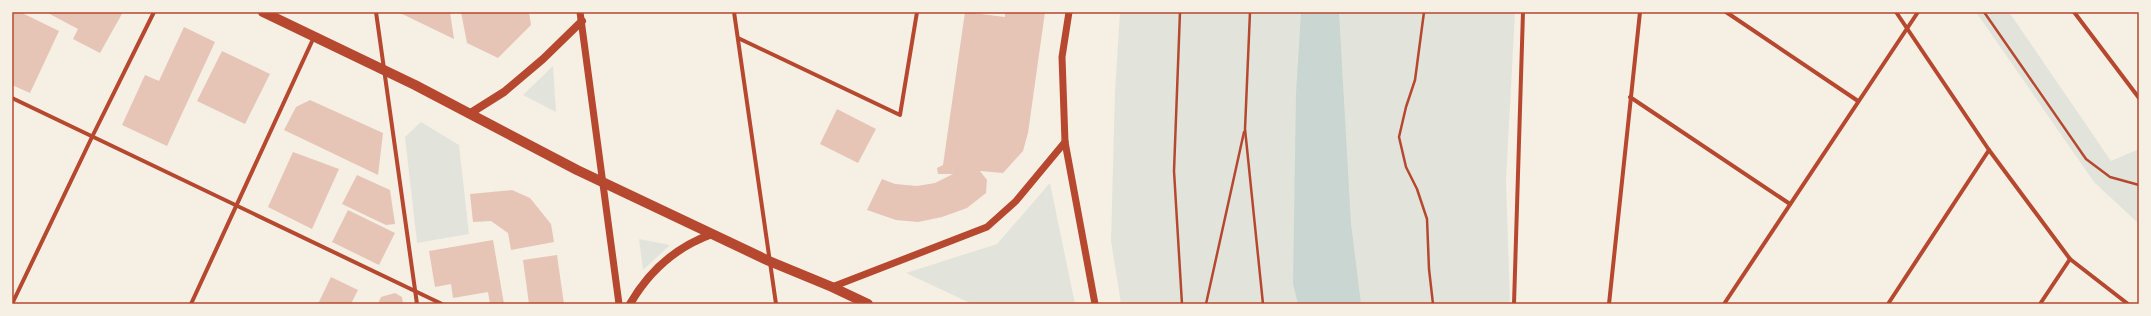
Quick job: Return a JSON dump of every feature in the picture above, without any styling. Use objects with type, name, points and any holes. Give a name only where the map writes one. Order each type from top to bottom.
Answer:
[{"type":"main road","points":[[264,12],[384,71],[603,183],[769,261],[832,286],[868,304]]},
{"type":"main road","points":[[469,114],[504,92],[543,59],[582,21]]},
{"type":"main road","points":[[630,304],[643,283],[669,255],[695,240],[712,234]]},
{"type":"street","points":[[12,303],[154,12]]},
{"type":"street","points":[[376,12],[416,304]]},
{"type":"street","points":[[580,12],[619,304]]},
{"type":"street","points":[[734,12],[776,304]]},
{"type":"street","points":[[738,38],[900,115],[917,12]]},
{"type":"street","points":[[1069,12],[1062,57],[1065,142],[1095,304]]},
{"type":"street","points":[[1514,304],[1523,12]]},
{"type":"street","points":[[1609,304],[1640,12]]},
{"type":"street","points":[[1726,12],[1858,102]]},
{"type":"street","points":[[1896,12],[1989,150],[2070,259],[2128,304]]},
{"type":"street","points":[[1724,304],[1918,12]]},
{"type":"street","points":[[2074,12],[2139,98]]},
{"type":"street","points":[[191,304],[314,36]]},
{"type":"street","points":[[1630,97],[1790,204]]},
{"type":"street","points":[[12,98],[237,204],[442,304]]},
{"type":"street","points":[[832,286],[987,227],[1016,201],[1065,142]]},
{"type":"street","points":[[1888,304],[1989,150]]},
{"type":"street","points":[[2040,304],[2070,259]]},
{"type":"path","points":[[1180,12],[1174,171],[1182,304]]},
{"type":"path","points":[[1250,12],[1245,129],[1263,304]]},
{"type":"path","points":[[1424,12],[1415,80],[1406,107],[1399,137],[1406,167],[1418,189],[1427,219],[1429,269],[1433,304]]},
{"type":"path","points":[[1984,12],[2086,159],[2110,177],[2139,185]]},
{"type":"path","points":[[1206,304],[1245,129]]},
{"type":"shaded area","points":[[1120,12],[1515,12],[1506,180],[1510,304],[1121,304],[1111,241],[1115,92]]},
{"type":"shaded area","points":[[1301,12],[1339,12],[1351,224],[1361,304],[1298,304],[1293,284],[1296,94]]},
{"type":"shaded area","points":[[1976,12],[2009,12],[2111,161],[2139,149],[2139,224],[2094,182]]},
{"type":"shaded area","points":[[553,66],[556,112],[523,95]]},
{"type":"shaded area","points":[[421,122],[459,145],[469,234],[417,243],[405,137]]},
{"type":"shaded area","points":[[1050,183],[1075,304],[972,304],[906,273],[997,244]]},
{"type":"shaded area","points":[[639,239],[670,245],[643,270]]},
{"type":"building","points":[[15,12],[20,12],[59,31],[30,93],[12,85],[12,19]]},
{"type":"building","points":[[46,12],[123,12],[100,53],[73,39],[78,29]]},
{"type":"building","points":[[398,12],[450,12],[454,39]]},
{"type":"building","points":[[461,12],[529,12],[531,25],[498,58],[467,43]]},
{"type":"building","points":[[965,12],[1005,17],[1005,12],[1045,12],[1028,133],[1023,151],[1003,173],[980,171],[987,180],[986,193],[967,208],[942,217],[918,222],[896,220],[867,210],[882,179],[895,184],[917,186],[935,183],[953,174],[938,174],[937,168],[943,165]]},
{"type":"building","points":[[184,27],[215,42],[167,146],[122,125],[145,75],[159,81]]},
{"type":"building","points":[[222,51],[270,74],[245,124],[197,101]]},
{"type":"building","points":[[310,100],[383,133],[378,175],[284,130],[296,107]]},
{"type":"building","points":[[837,109],[876,129],[858,163],[820,144]]},
{"type":"building","points":[[293,152],[339,169],[312,229],[268,207]]},
{"type":"building","points":[[357,175],[390,190],[395,224],[386,225],[342,204]]},
{"type":"building","points":[[512,190],[530,198],[551,224],[554,242],[511,250],[508,233],[491,221],[473,222],[470,194]]},
{"type":"building","points":[[348,210],[395,233],[379,265],[332,242]]},
{"type":"building","points":[[493,240],[504,304],[490,304],[488,292],[453,298],[451,284],[435,287],[429,251]]},
{"type":"building","points":[[557,255],[564,304],[529,304],[523,260]]},
{"type":"building","points":[[331,277],[358,290],[351,304],[318,304]]},
{"type":"building","points":[[395,293],[402,297],[403,304],[378,304],[381,297]]}]
